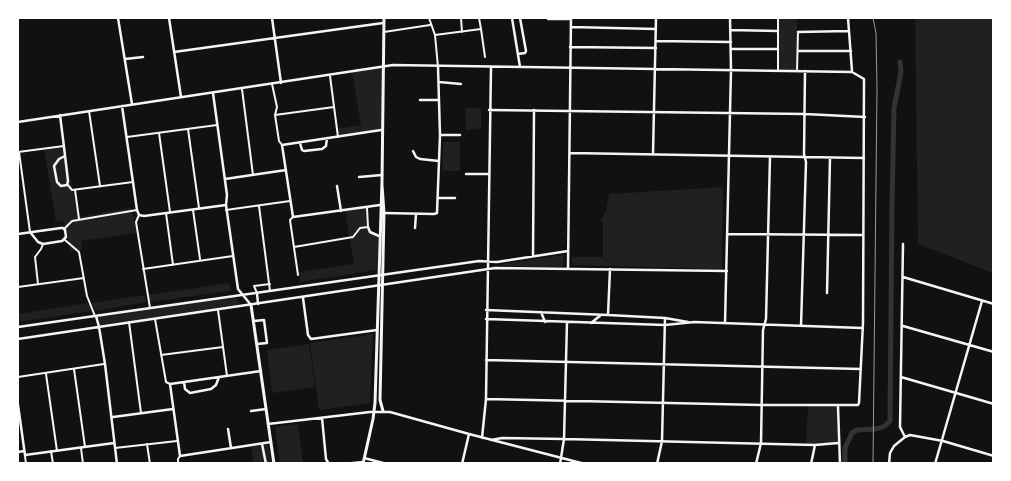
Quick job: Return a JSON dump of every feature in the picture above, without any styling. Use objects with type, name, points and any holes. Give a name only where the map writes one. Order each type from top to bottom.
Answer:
[{"type":"street","points":[[118,18],[132,104]]},
{"type":"street","points":[[169,18],[181,97]]},
{"type":"street","points":[[272,18],[281,82]]},
{"type":"street","points":[[383,411],[380,400],[382,213],[380,205],[382,182],[381,130],[384,18]]},
{"type":"street","points":[[382,213],[437,213],[440,135],[439,82],[435,35],[428,18]]},
{"type":"street","points":[[461,18],[462,32]]},
{"type":"street","points":[[480,18],[485,57]]},
{"type":"street","points":[[512,18],[520,67]]},
{"type":"street","points":[[518,54],[525,53],[526,50],[520,18]]},
{"type":"street","points":[[548,19],[571,18],[568,268]]},
{"type":"street","points":[[653,154],[656,18]]},
{"type":"street","points":[[725,323],[730,155],[730,18]]},
{"type":"street","points":[[778,18],[778,71]]},
{"type":"street","points":[[848,18],[852,72]]},
{"type":"street","points":[[174,52],[384,23]]},
{"type":"street","points":[[384,32],[430,25]]},
{"type":"street","points":[[571,27],[656,29]]},
{"type":"street","points":[[435,35],[481,29]]},
{"type":"street","points":[[730,30],[778,31]]},
{"type":"street","points":[[797,71],[798,32],[850,31]]},
{"type":"street","points":[[656,41],[730,42]]},
{"type":"street","points":[[570,47],[656,48]]},
{"type":"street","points":[[731,49],[778,49]]},
{"type":"street","points":[[798,51],[851,51]]},
{"type":"street","points":[[124,59],[143,57]]},
{"type":"street","points":[[18,122],[393,66],[852,72],[864,78],[862,328],[860,403],[858,405],[761,405],[486,399]]},
{"type":"street","points":[[482,438],[486,399],[490,67]]},
{"type":"street","points":[[801,326],[806,162],[805,72]]},
{"type":"street","points":[[330,76],[338,137]]},
{"type":"street","points":[[439,82],[461,84]]},
{"type":"street","points":[[272,84],[277,107],[275,115],[279,142],[282,145],[293,217],[290,220],[298,275]]},
{"type":"street","points":[[242,89],[253,175]]},
{"type":"street","points":[[213,93],[227,195],[226,210],[238,289],[251,305],[274,464]]},
{"type":"street","points":[[420,100],[439,100]]},
{"type":"street","points":[[122,106],[139,215],[136,222],[142,268],[150,308]]},
{"type":"street","points":[[275,115],[334,107]]},
{"type":"street","points":[[489,110],[804,114],[865,117]]},
{"type":"street","points":[[533,256],[534,110]]},
{"type":"street","points":[[89,111],[100,186]]},
{"type":"street","points":[[60,115],[67,184],[70,189],[75,190],[133,182]]},
{"type":"street","points":[[127,137],[217,125]]},
{"type":"street","points":[[188,129],[199,209]]},
{"type":"street","points":[[282,145],[381,130]]},
{"type":"street","points":[[159,133],[173,265]]},
{"type":"street","points":[[440,135],[460,135]]},
{"type":"street","points":[[300,143],[304,151],[322,149],[326,146],[328,138]]},
{"type":"street","points":[[64,146],[18,152],[30,232],[38,242],[43,244],[65,240]]},
{"type":"street","points":[[413,151],[416,158],[439,161]]},
{"type":"street","points":[[570,153],[864,158]]},
{"type":"street","points":[[65,156],[57,160],[54,168],[57,184],[61,186],[67,184]]},
{"type":"street","points":[[756,464],[761,443],[770,157]]},
{"type":"street","points":[[827,293],[830,158]]},
{"type":"street","points":[[225,179],[286,170]]},
{"type":"street","points":[[466,174],[489,174]]},
{"type":"street","points":[[359,177],[382,176]]},
{"type":"street","points":[[381,275],[380,236],[384,192],[382,182]]},
{"type":"street","points":[[337,186],[341,210]]},
{"type":"street","points":[[75,190],[79,219]]},
{"type":"street","points":[[438,198],[455,198]]},
{"type":"street","points":[[226,210],[290,201]]},
{"type":"street","points":[[139,215],[144,216],[226,205]]},
{"type":"street","points":[[293,217],[380,205]]},
{"type":"street","points":[[259,206],[270,291]]},
{"type":"street","points":[[367,207],[369,231],[380,236]]},
{"type":"street","points":[[18,234],[64,228],[69,222],[79,219],[137,210]]},
{"type":"street","points":[[193,210],[201,260]]},
{"type":"street","points":[[416,214],[416,228]]},
{"type":"street","points":[[294,247],[350,238],[360,228],[368,227]]},
{"type":"street","points":[[64,228],[65,240]]},
{"type":"street","points":[[728,234],[862,235]]},
{"type":"street","points":[[65,240],[79,252],[87,296],[99,327],[113,417],[117,464]]},
{"type":"street","points":[[38,284],[35,257],[42,249],[43,244]]},
{"type":"street","points":[[904,244],[900,427],[904,437]]},
{"type":"street","points":[[18,327],[479,261],[497,262],[568,251]]},
{"type":"street","points":[[142,268],[233,256]]},
{"type":"street","points":[[18,339],[495,268],[727,272]]},
{"type":"street","points":[[608,315],[610,269]]},
{"type":"street","points":[[903,277],[994,304]]},
{"type":"street","points":[[18,287],[84,278]]},
{"type":"street","points":[[258,304],[254,286],[270,284]]},
{"type":"street","points":[[363,461],[375,412],[377,330],[381,285]]},
{"type":"street","points":[[303,297],[308,335],[311,339],[377,330]]},
{"type":"street","points":[[935,464],[982,301]]},
{"type":"street","points":[[218,310],[227,376]]},
{"type":"street","points":[[486,310],[665,318],[694,322],[862,328]]},
{"type":"street","points":[[542,312],[545,322]]},
{"type":"street","points":[[590,324],[601,315]]},
{"type":"street","points":[[657,464],[662,441],[665,318]]},
{"type":"street","points":[[155,319],[166,382],[170,384],[180,456],[178,464]]},
{"type":"street","points":[[486,319],[590,324],[665,325],[694,322]]},
{"type":"street","points":[[254,322],[264,320],[267,343],[257,344]]},
{"type":"street","points":[[129,322],[141,414]]},
{"type":"street","points":[[560,464],[564,438],[567,322]]},
{"type":"street","points":[[903,326],[994,352]]},
{"type":"street","points":[[161,355],[222,347]]},
{"type":"street","points":[[486,360],[861,369]]},
{"type":"street","points":[[18,377],[105,364]]},
{"type":"street","points":[[74,369],[85,447]]},
{"type":"street","points":[[170,384],[261,371]]},
{"type":"street","points":[[46,373],[57,450]]},
{"type":"street","points":[[184,382],[185,389],[190,393],[211,389],[216,385],[218,377]]},
{"type":"street","points":[[901,377],[994,404]]},
{"type":"street","points":[[18,405],[26,464]]},
{"type":"street","points":[[838,406],[840,464]]},
{"type":"street","points":[[113,417],[173,409]]},
{"type":"street","points":[[251,411],[266,409]]},
{"type":"street","points":[[268,424],[383,411],[585,464]]},
{"type":"street","points":[[322,418],[326,459],[329,464]]},
{"type":"street","points":[[228,429],[231,448]]},
{"type":"street","points":[[462,464],[469,434]]},
{"type":"street","points":[[889,464],[890,453],[894,446],[904,437],[916,435],[994,456]]},
{"type":"street","points":[[491,440],[502,438],[564,438],[815,446],[838,443]]},
{"type":"street","points":[[115,448],[178,441]]},
{"type":"street","points":[[180,456],[271,442]]},
{"type":"street","points":[[18,452],[51,451],[114,443]]},
{"type":"street","points":[[147,444],[150,464]]},
{"type":"street","points":[[262,444],[266,464]]},
{"type":"street","points":[[811,464],[815,446]]},
{"type":"street","points":[[81,448],[83,464]]},
{"type":"street","points":[[51,451],[53,464]]},
{"type":"street","points":[[343,464],[363,461],[387,464]]},
{"type":"shaded area","points":[[779,18],[797,18],[797,71],[778,71]]},
{"type":"shaded area","points":[[915,18],[993,18],[993,273],[918,244]]},
{"type":"shaded area","points":[[383,67],[381,129],[338,137],[337,129],[361,125],[352,72]]},
{"type":"shaded area","points":[[465,108],[481,108],[481,128],[466,130]]},
{"type":"shaded area","points":[[443,142],[460,142],[460,171],[443,171]]},
{"type":"shaded area","points":[[64,147],[78,217],[131,208],[137,233],[81,241],[82,250],[71,251],[64,221],[56,222],[44,149]]},
{"type":"shaded area","points":[[723,187],[722,269],[572,265],[572,257],[603,257],[603,222],[601,220],[606,211],[609,194]]},
{"type":"shaded area","points":[[366,207],[367,227],[370,232],[379,236],[377,270],[300,282],[299,272],[354,264],[345,211]]},
{"type":"shaded area","points":[[564,255],[563,267],[501,266],[503,264]]},
{"type":"shaded area","points":[[229,283],[231,291],[150,302],[148,295]]},
{"type":"shaded area","points":[[144,295],[147,302],[95,311],[92,303]]},
{"type":"shaded area","points":[[234,296],[242,306],[99,327],[97,316]]},
{"type":"shaded area","points":[[88,303],[92,311],[18,322],[18,314]]},
{"type":"shaded area","points":[[373,334],[370,403],[319,410],[310,343]]},
{"type":"shaded area","points":[[309,344],[315,387],[272,393],[267,350]]},
{"type":"shaded area","points":[[808,405],[838,406],[838,443],[806,445]]},
{"type":"shaded area","points":[[298,424],[303,463],[280,463],[275,427]]},
{"type":"shaded area","points":[[268,444],[271,463],[254,463],[251,447]]},
{"type":"waterway","points":[[845,464],[845,448],[852,433],[857,430],[876,429],[885,426],[890,421],[894,108],[901,72],[900,62]]},
{"type":"railway","points":[[873,18],[876,33],[877,88],[873,464]]}]
